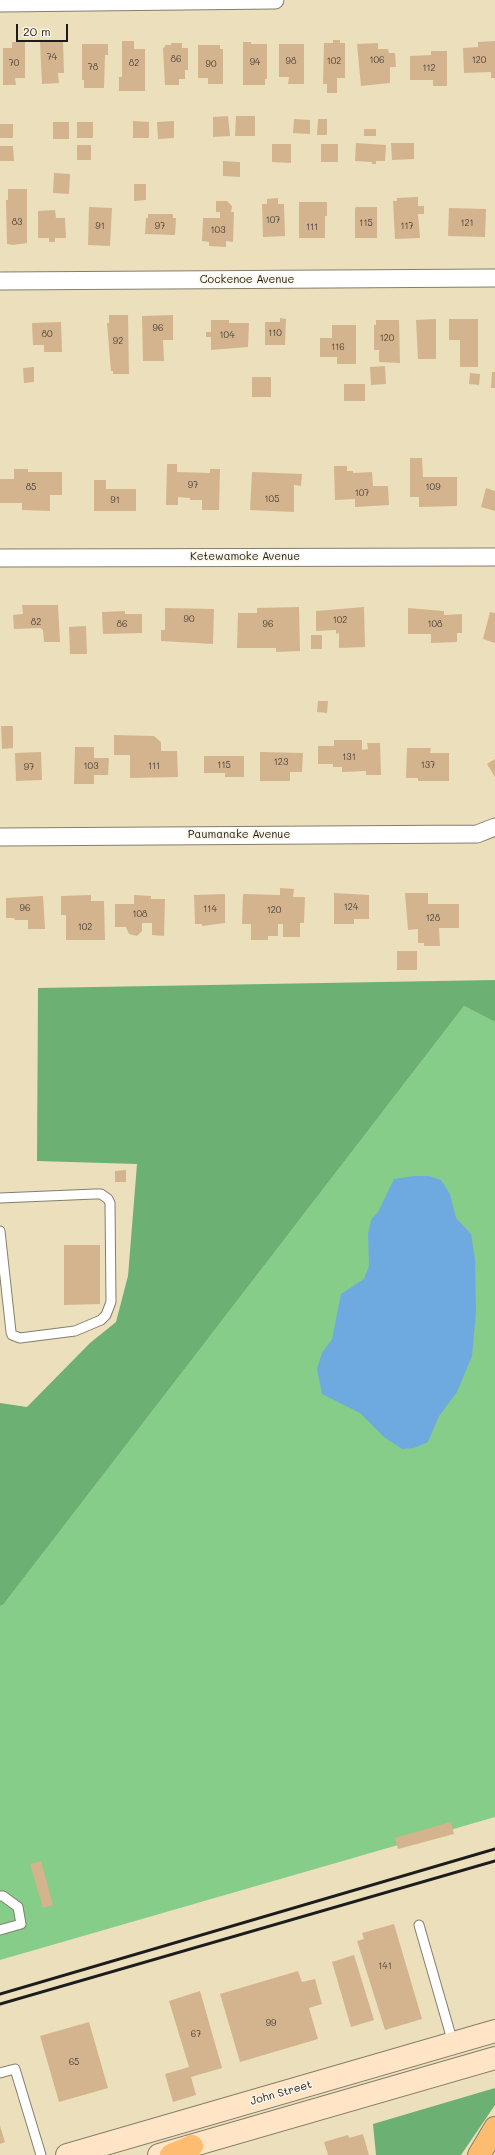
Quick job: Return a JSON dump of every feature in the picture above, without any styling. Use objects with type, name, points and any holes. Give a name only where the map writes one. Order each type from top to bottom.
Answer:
[{"type":"main road","name":"John Street","points":[[67,2155],[495,2031]]},
{"type":"main road","points":[[160,2155],[495,2058]]},
{"type":"main road","points":[[480,2152],[495,2128]]},
{"type":"main road","points":[[171,2155],[192,2146]]},
{"type":"street","points":[[0,3],[276,0]]},
{"type":"street","name":"Cockenoe Avenue","points":[[0,281],[495,278]]},
{"type":"street","name":"Ketewamoke Avenue","points":[[0,558],[493,556]]},
{"type":"street","name":"Paumanake Avenue","points":[[0,837],[477,834],[495,827]]},
{"type":"lane","points":[[0,1198],[101,1194],[108,1199],[110,1203],[111,1302],[106,1315],[101,1320],[75,1331],[20,1338],[12,1335],[10,1332],[0,1231]]},
{"type":"lane","points":[[0,1896],[3,1896],[18,1907],[21,1924],[0,1930]]},
{"type":"lane","points":[[419,1925],[453,2043]]},
{"type":"lane","points":[[0,2073],[15,2069],[41,2155]]},
{"type":"green space","points":[[495,980],[495,1022],[464,1006],[3,1605],[0,1606],[0,1403],[27,1407],[90,1343],[116,1322],[128,1276],[137,1164],[37,1161],[38,988]]},
{"type":"green space","points":[[464,1006],[495,1022],[495,1817],[0,1960],[0,1606],[3,1605]]},
{"type":"green space","points":[[495,2088],[495,2105],[461,2155],[376,2155],[373,2124]]},
{"type":"water","points":[[414,1176],[429,1176],[441,1180],[450,1194],[456,1218],[471,1234],[475,1259],[476,1312],[472,1356],[457,1392],[439,1416],[428,1442],[414,1448],[402,1449],[384,1437],[360,1413],[322,1394],[317,1369],[322,1353],[332,1339],[341,1294],[364,1279],[369,1266],[368,1234],[371,1220],[378,1212],[394,1179]]},
{"type":"building","points":[[333,40],[340,40],[340,43],[345,43],[345,78],[337,78],[337,93],[327,93],[327,84],[323,84],[324,43],[333,43]]},
{"type":"building","points":[[63,41],[64,73],[58,73],[59,83],[42,84],[40,42]]},
{"type":"building","points":[[122,41],[134,41],[134,49],[145,49],[145,91],[119,91],[119,77],[122,77]]},
{"type":"building","points":[[495,41],[495,78],[491,78],[491,72],[464,73],[463,48],[478,47],[478,42]]},
{"type":"building","points":[[12,42],[25,42],[25,78],[15,78],[16,85],[3,85],[3,48],[12,48]]},
{"type":"building","points":[[243,42],[251,42],[251,44],[267,44],[267,79],[265,79],[265,85],[243,85]]},
{"type":"building","points":[[171,43],[182,43],[182,48],[188,48],[188,70],[185,70],[185,79],[179,79],[179,85],[165,85],[163,48],[165,45],[171,45]]},
{"type":"building","points":[[378,43],[378,49],[388,49],[389,53],[395,53],[396,67],[390,67],[390,83],[361,86],[357,44]]},
{"type":"building","points":[[82,44],[108,44],[108,55],[105,55],[104,88],[84,88],[84,80],[82,80]]},
{"type":"building","points":[[279,44],[304,44],[304,84],[288,84],[289,77],[279,77]]},
{"type":"building","points":[[198,45],[220,45],[220,49],[223,49],[223,84],[208,84],[208,78],[198,78]]},
{"type":"building","points":[[431,51],[447,51],[447,86],[433,86],[433,80],[410,80],[410,56],[431,55]]},
{"type":"building","points":[[228,116],[230,136],[213,137],[213,117]]},
{"type":"building","points":[[236,116],[255,116],[255,136],[235,136]]},
{"type":"building","points":[[294,119],[310,120],[310,134],[293,133]]},
{"type":"building","points":[[318,119],[327,119],[327,135],[317,135]]},
{"type":"building","points":[[133,121],[149,122],[149,138],[133,138]]},
{"type":"building","points":[[174,121],[174,138],[158,139],[157,122]]},
{"type":"building","points":[[53,122],[69,122],[69,139],[53,139]]},
{"type":"building","points":[[77,122],[93,122],[93,138],[77,138]]},
{"type":"building","points":[[0,124],[13,124],[13,138],[0,138]]},
{"type":"building","points":[[364,129],[376,129],[376,136],[364,136]]},
{"type":"building","points":[[356,143],[386,145],[385,161],[376,161],[376,164],[372,164],[372,162],[355,161]]},
{"type":"building","points":[[391,143],[414,143],[414,159],[392,160]]},
{"type":"building","points":[[272,144],[291,144],[291,163],[272,162]]},
{"type":"building","points":[[321,144],[338,144],[338,162],[321,162]]},
{"type":"building","points":[[77,145],[91,145],[91,160],[77,160]]},
{"type":"building","points":[[0,146],[13,146],[14,161],[0,161]]},
{"type":"building","points":[[223,161],[240,162],[240,177],[223,176]]},
{"type":"building","points":[[54,173],[70,174],[69,194],[53,193]]},
{"type":"building","points":[[134,184],[146,184],[146,200],[134,201]]},
{"type":"building","points":[[8,189],[27,189],[27,243],[13,245],[7,244],[6,200],[8,200]]},
{"type":"building","points":[[418,197],[418,206],[424,206],[424,214],[418,214],[420,238],[395,239],[393,201],[397,201],[397,198]]},
{"type":"building","points":[[278,198],[278,204],[284,204],[285,236],[263,237],[262,204],[267,204],[267,199]]},
{"type":"building","points":[[216,201],[227,201],[232,206],[231,212],[234,212],[233,242],[226,241],[226,247],[209,246],[209,242],[202,241],[203,218],[220,218],[220,212],[216,212]]},
{"type":"building","points":[[299,202],[327,202],[327,216],[325,216],[325,238],[299,238]]},
{"type":"building","points":[[89,207],[112,208],[110,246],[88,245]]},
{"type":"building","points":[[356,207],[377,207],[377,238],[355,238]]},
{"type":"building","points":[[449,208],[486,209],[485,237],[448,236]]},
{"type":"building","points":[[55,210],[56,218],[65,218],[66,238],[55,238],[55,242],[49,242],[49,238],[38,238],[38,211]]},
{"type":"building","points":[[148,214],[173,214],[173,218],[176,218],[175,235],[145,234],[146,218],[148,218]]},
{"type":"building","points":[[109,315],[128,315],[129,374],[113,374],[113,371],[111,371],[107,323],[109,323]]},
{"type":"building","points":[[173,315],[173,340],[163,340],[164,361],[143,361],[142,316]]},
{"type":"building","points":[[280,318],[286,319],[285,345],[265,345],[265,322],[280,322]]},
{"type":"building","points":[[436,319],[436,359],[418,359],[416,320]]},
{"type":"building","points":[[449,319],[478,319],[478,367],[460,367],[460,340],[449,340]]},
{"type":"building","points":[[211,320],[229,320],[229,323],[249,323],[248,347],[211,350],[211,337],[206,337],[206,332],[211,332]]},
{"type":"building","points":[[376,320],[399,320],[400,363],[379,362],[379,350],[374,350],[374,325],[376,325]]},
{"type":"building","points":[[61,322],[62,352],[44,352],[44,345],[33,345],[32,323]]},
{"type":"building","points":[[332,325],[356,325],[356,364],[337,364],[337,357],[320,357],[320,338],[332,338]]},
{"type":"building","points":[[385,366],[386,384],[371,385],[370,367]]},
{"type":"building","points":[[34,367],[34,382],[24,383],[23,368]]},
{"type":"building","points":[[492,372],[495,372],[495,388],[491,388]]},
{"type":"building","points":[[470,373],[480,374],[479,385],[469,384]]},
{"type":"building","points":[[252,377],[271,377],[271,397],[252,397]]},
{"type":"building","points":[[344,384],[365,384],[365,401],[344,401]]},
{"type":"building","points":[[410,458],[422,458],[423,477],[457,477],[457,506],[419,507],[419,497],[410,497]]},
{"type":"building","points":[[167,464],[177,464],[177,472],[210,473],[210,469],[220,469],[219,510],[202,510],[202,500],[190,500],[190,498],[178,497],[178,505],[166,505]]},
{"type":"building","points":[[334,466],[347,466],[347,471],[353,471],[353,473],[372,472],[373,486],[388,486],[389,505],[355,507],[355,499],[335,500]]},
{"type":"building","points":[[14,469],[28,469],[28,472],[62,472],[62,495],[50,495],[50,511],[22,510],[22,503],[0,503],[0,479],[14,479]]},
{"type":"building","points":[[252,472],[302,474],[301,486],[294,485],[294,512],[250,510]]},
{"type":"building","points":[[94,480],[106,480],[106,489],[136,489],[136,511],[94,511]]},
{"type":"building","points":[[486,488],[495,491],[495,511],[481,507]]},
{"type":"building","points":[[22,605],[58,605],[60,642],[44,642],[43,630],[40,628],[14,629],[13,615],[23,614]]},
{"type":"building","points":[[299,607],[300,651],[276,652],[276,648],[237,648],[238,613],[257,613],[257,608]]},
{"type":"building","points":[[364,607],[365,647],[339,648],[339,633],[336,634],[336,630],[316,631],[316,611]]},
{"type":"building","points":[[165,608],[214,609],[213,644],[161,641],[161,630],[165,630]]},
{"type":"building","points":[[408,608],[444,611],[444,615],[462,614],[462,633],[457,633],[457,642],[431,643],[431,634],[408,634]]},
{"type":"building","points":[[125,611],[125,614],[142,614],[142,633],[103,634],[102,612]]},
{"type":"building","points":[[490,612],[495,613],[495,643],[483,639]]},
{"type":"building","points":[[86,626],[87,654],[70,654],[69,627]]},
{"type":"building","points":[[311,635],[322,635],[322,649],[311,649]]},
{"type":"building","points":[[318,701],[328,701],[327,713],[317,712]]},
{"type":"building","points":[[1,726],[13,726],[13,748],[2,749]]},
{"type":"building","points":[[114,735],[154,736],[161,742],[161,751],[177,751],[178,777],[130,778],[130,755],[114,755]]},
{"type":"building","points":[[334,740],[362,740],[362,750],[368,749],[367,743],[380,743],[381,775],[366,775],[366,771],[342,772],[342,767],[333,767],[333,764],[318,764],[318,746],[334,746]]},
{"type":"building","points":[[75,747],[94,747],[94,758],[109,758],[108,775],[94,775],[94,784],[74,784]]},
{"type":"building","points":[[407,748],[431,748],[430,753],[449,753],[449,781],[418,781],[418,778],[406,778]]},
{"type":"building","points":[[41,752],[42,780],[16,781],[15,753]]},
{"type":"building","points":[[260,752],[303,753],[302,772],[290,772],[290,781],[260,781]]},
{"type":"building","points":[[204,756],[244,756],[244,777],[225,777],[225,773],[204,773]]},
{"type":"building","points":[[495,759],[495,777],[487,764]]},
{"type":"building","points":[[280,888],[294,889],[293,897],[305,897],[304,923],[300,923],[300,937],[283,937],[283,924],[278,924],[278,936],[268,936],[268,940],[251,940],[251,924],[242,924],[243,894],[280,895]]},
{"type":"building","points":[[334,893],[369,895],[369,919],[354,919],[354,924],[334,924]]},
{"type":"building","points":[[405,893],[428,893],[428,904],[459,904],[459,928],[439,928],[440,946],[424,946],[424,943],[418,943],[418,929],[408,930]]},
{"type":"building","points":[[225,894],[225,923],[202,926],[202,924],[195,924],[194,895]]},
{"type":"building","points":[[91,895],[91,901],[104,901],[105,940],[66,940],[66,915],[61,915],[61,896]]},
{"type":"building","points":[[134,895],[151,896],[151,899],[165,899],[164,936],[152,935],[152,923],[142,923],[142,931],[137,936],[129,934],[126,927],[115,927],[115,904],[134,904]]},
{"type":"building","points":[[43,896],[45,929],[28,929],[28,920],[6,918],[6,898]]},
{"type":"building","points":[[397,951],[417,951],[417,970],[397,970]]},
{"type":"building","points":[[126,1170],[126,1182],[115,1182],[115,1171]]},
{"type":"building","points":[[64,1245],[100,1245],[100,1304],[64,1305]]},
{"type":"building","points":[[451,1822],[454,1834],[398,1849],[395,1838]]},
{"type":"building","points":[[41,1861],[53,1905],[43,1908],[30,1864]]},
{"type":"building","points":[[394,1924],[422,2019],[385,2030],[357,1941],[364,1939],[362,1933]]},
{"type":"building","points":[[354,1955],[374,2020],[351,2027],[332,1962]]},
{"type":"building","points":[[298,1971],[302,1982],[315,1979],[322,2004],[309,2008],[318,2039],[240,2062],[220,1994]]},
{"type":"building","points":[[200,1991],[222,2068],[191,2077],[196,2095],[173,2102],[165,2074],[189,2067],[169,2001]]},
{"type":"building","points":[[89,2022],[108,2088],[59,2102],[40,2036]]},
{"type":"building","points":[[0,2126],[5,2142],[0,2144]]},
{"type":"building","points":[[363,2134],[369,2155],[328,2155],[324,2142],[348,2135],[349,2138]]},
{"type":"railway","points":[[0,1994],[495,1849]]},
{"type":"railway","points":[[0,2004],[495,1861]]}]
